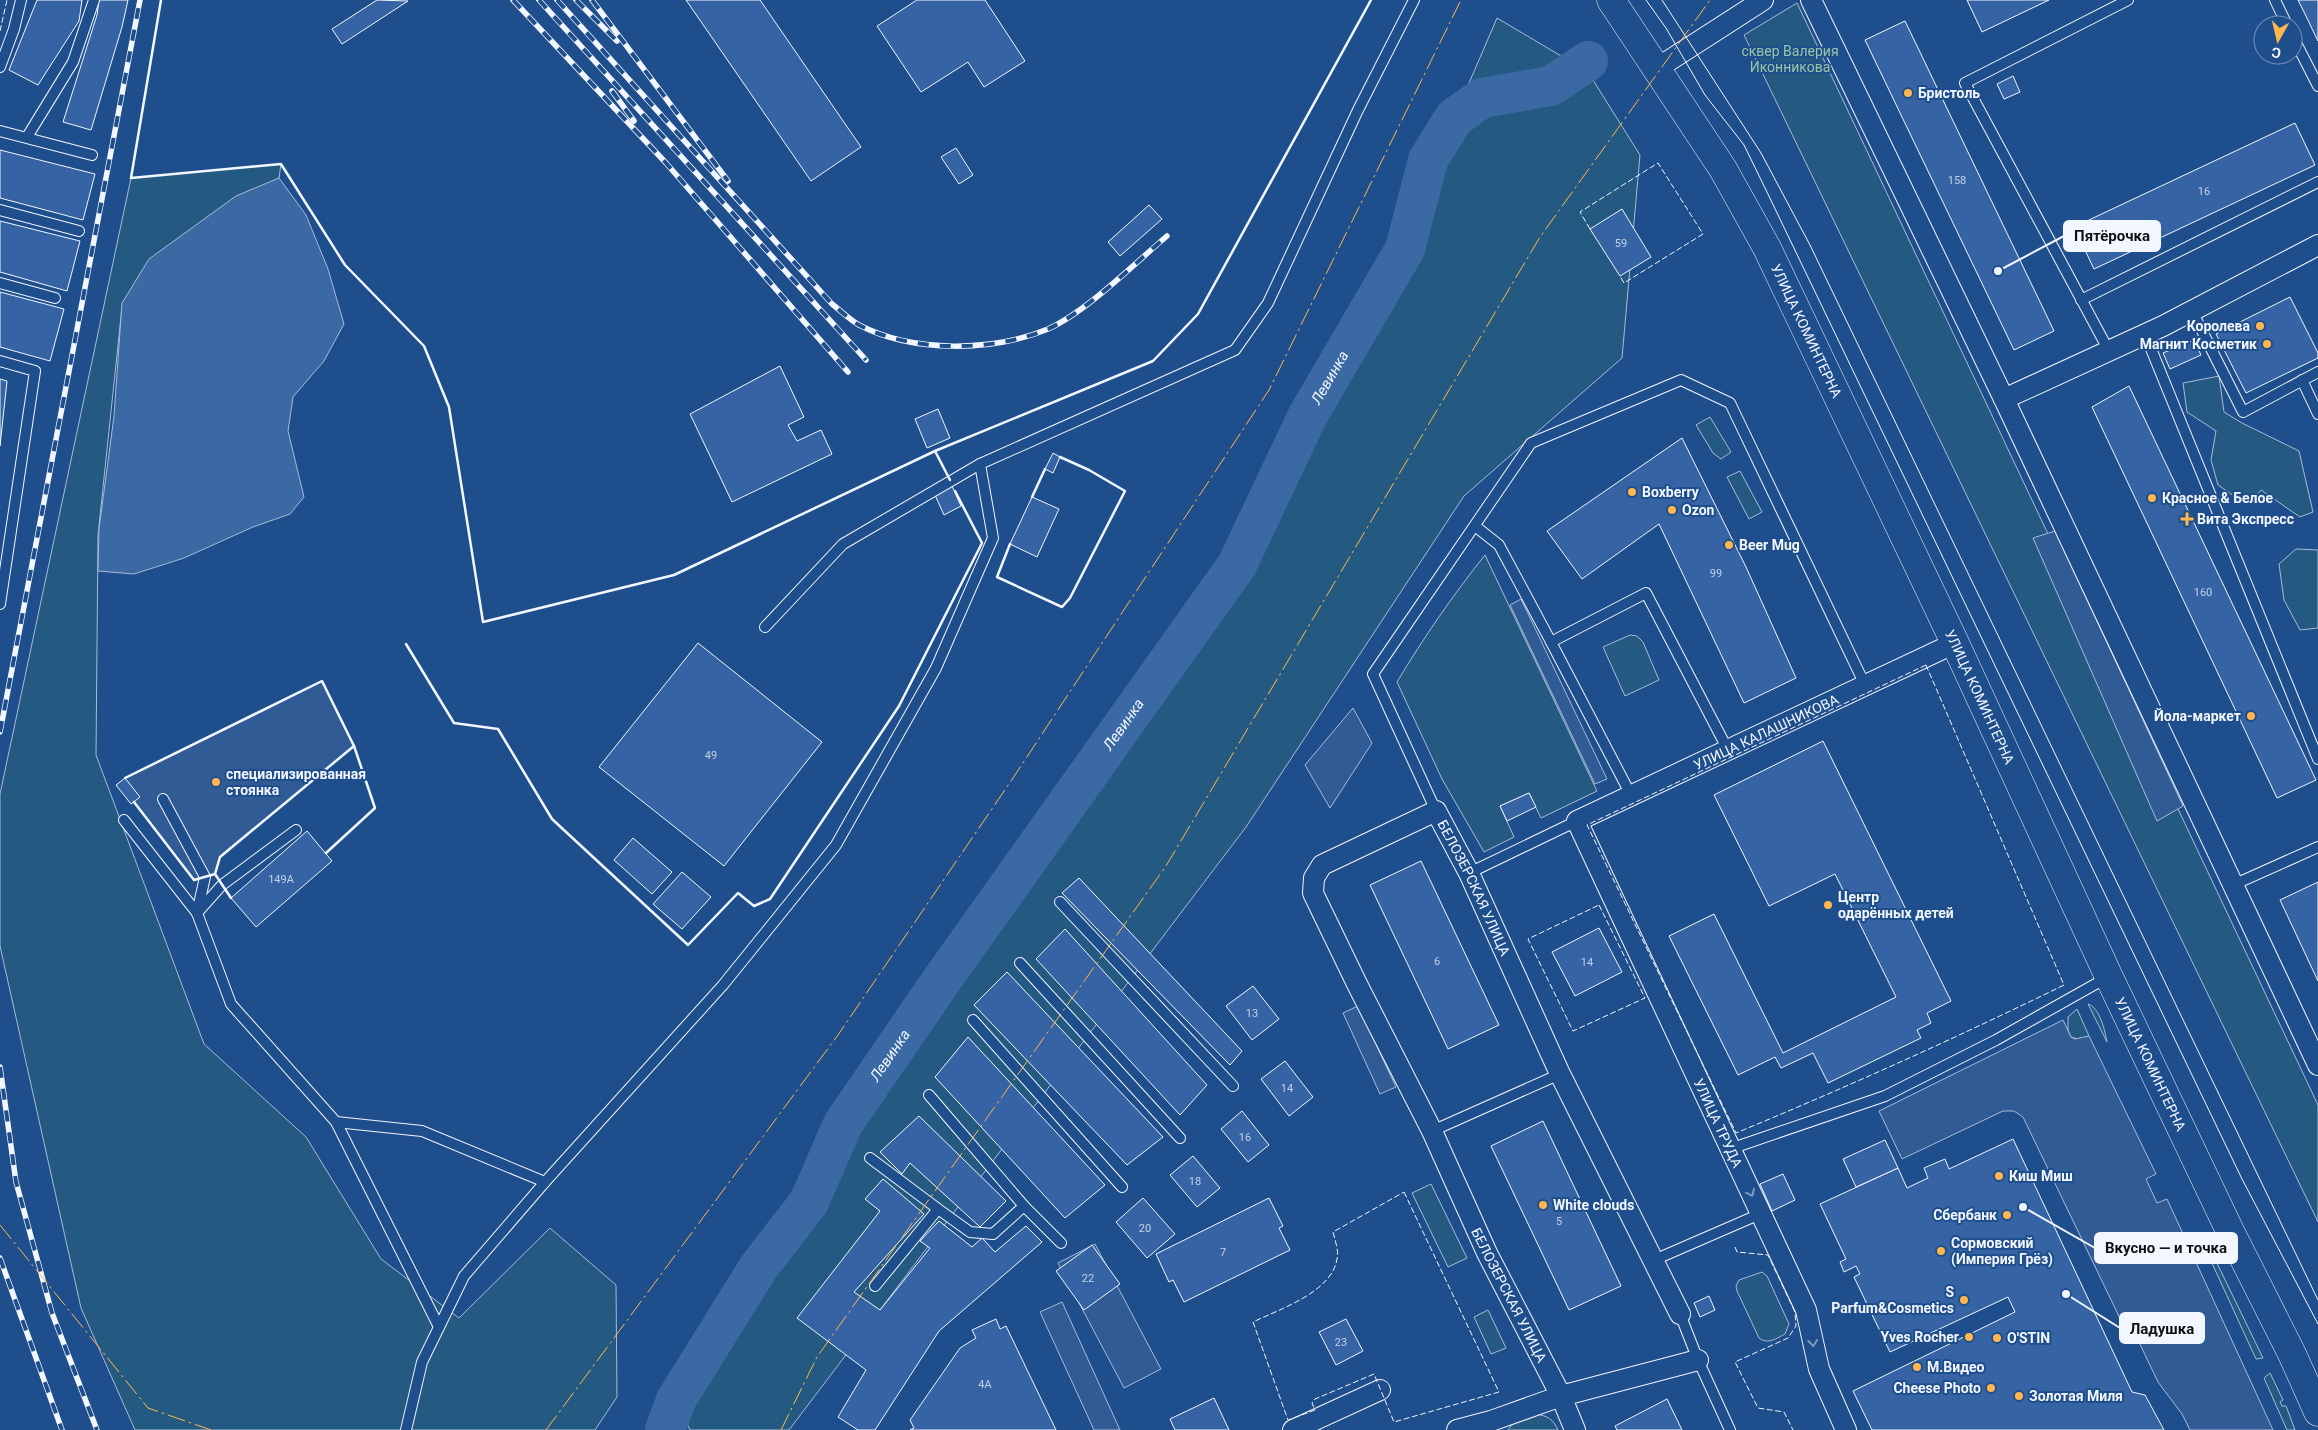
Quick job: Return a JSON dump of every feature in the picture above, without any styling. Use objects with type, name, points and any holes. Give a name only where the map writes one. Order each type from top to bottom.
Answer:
[{"type":"main road","name":"УЛИЦА КОМИНТЕРНА","points":[[1611,0],[1723,169],[1767,248],[1955,643],[2109,977],[2230,1231],[2292,1354],[2318,1412]]},
{"type":"street","points":[[1656,69],[1763,0]]},
{"type":"street","points":[[1811,0],[2004,399],[2318,1065]]},
{"type":"street","points":[[2004,399],[2145,334],[2318,245]]},
{"type":"street","name":"УЛИЦА КАЛАШНИКОВА","points":[[1577,821],[1955,643]]},
{"type":"street","name":"БЕЛОЗЕРСКАЯ УЛИЦА","points":[[1575,1430],[1561,1396],[1487,1253],[1432,1131],[1313,893],[1314,878],[1322,865],[1436,811],[1469,873],[1560,1074],[1680,1314]]},
{"type":"street","name":"УЛИЦА ТРУДА","points":[[1577,821],[1806,1310],[1819,1369],[1846,1430]]},
{"type":"street","points":[[1457,1430],[1493,1426],[1561,1396],[1698,1360]]},
{"type":"street","points":[[1293,1430],[1380,1390]]},
{"type":"lane","points":[[0,67],[14,29],[21,0]]},
{"type":"lane","points":[[27,137],[73,62],[94,0]]},
{"type":"lane","points":[[765,627],[843,544],[980,464],[1235,350],[1268,303],[1358,110],[1414,0]]},
{"type":"lane","points":[[2108,351],[1965,82],[2128,0]]},
{"type":"lane","points":[[2275,0],[2282,15]]},
{"type":"lane","points":[[2303,57],[2318,86]]},
{"type":"lane","points":[[0,131],[92,156]]},
{"type":"lane","points":[[2081,300],[2318,182]]},
{"type":"lane","points":[[0,210],[79,231]]},
{"type":"lane","points":[[0,283],[55,298]]},
{"type":"lane","points":[[2192,310],[2243,412],[2318,372]]},
{"type":"lane","points":[[2145,334],[2318,759]]},
{"type":"lane","points":[[0,360],[35,371],[0,604]]},
{"type":"lane","points":[[1436,811],[1372,674],[1531,444],[1681,380],[1730,403],[1865,685]]},
{"type":"lane","points":[[2302,380],[2318,414]]},
{"type":"lane","points":[[406,1430],[422,1362],[464,1276],[545,1182],[723,985],[836,845],[936,668],[993,538],[980,464]]},
{"type":"lane","points":[[1475,526],[1500,545],[1631,795]]},
{"type":"lane","points":[[1551,642],[1646,593],[1728,750]]},
{"type":"lane","points":[[164,799],[205,876],[197,913]]},
{"type":"lane","points":[[124,820],[197,913],[231,1004],[336,1122],[439,1327]]},
{"type":"lane","points":[[1469,873],[1577,821]]},
{"type":"lane","points":[[197,913],[222,885],[296,830]]},
{"type":"lane","points":[[2233,885],[2318,846]]},
{"type":"lane","points":[[1060,902],[1233,1086]]},
{"type":"lane","points":[[1020,962],[1180,1138]]},
{"type":"lane","points":[[1730,1149],[1885,1096],[1996,1040],[2109,977]]},
{"type":"lane","points":[[973,1020],[1122,1187]]},
{"type":"lane","points":[[1432,1131],[1560,1074]]},
{"type":"lane","points":[[929,1095],[1024,1206],[1061,1243]]},
{"type":"lane","points":[[336,1122],[422,1131],[545,1182]]},
{"type":"lane","points":[[870,1158],[970,1232],[993,1234],[1024,1206]]},
{"type":"lane","points":[[875,1286],[938,1209]]},
{"type":"lane","points":[[1654,1260],[1760,1214]]},
{"type":"lane","points":[[1680,1314],[1698,1360],[1730,1430]]},
{"type":"green space","name":"сквер Валерия Иконникова","points":[[1797,3],[2318,1105],[2318,1222],[1744,35]]},
{"type":"green space","points":[[1497,18],[1588,72],[1640,155],[1622,358],[1464,496],[1246,827],[789,1430],[690,1430],[682,1414],[1286,460],[1454,118]]},
{"type":"green space","points":[[281,164],[279,178],[216,212],[172,243],[122,307],[98,535],[96,755],[204,1044],[306,1137],[381,1259],[459,1318],[550,1228],[616,1285],[617,1397],[595,1430],[135,1430],[81,1308],[0,946],[0,794],[131,178]]},
{"type":"green space","points":[[2219,376],[2224,412],[2299,451],[2313,512],[2300,517],[2261,490],[2247,505],[2218,485],[2211,460],[2216,431],[2187,412],[2183,383]]},
{"type":"green space","points":[[1710,417],[1731,452],[1721,459],[1713,453],[1696,425]]},
{"type":"green space","points":[[1740,471],[1762,512],[1749,519],[1727,477]]},
{"type":"green space","points":[[2296,549],[2318,550],[2318,628],[2300,630],[2284,600],[2279,564]]},
{"type":"green space","points":[[1485,555],[1597,791],[1541,818],[1529,793],[1500,806],[1514,837],[1484,852],[1442,779],[1397,682],[1439,617]]},
{"type":"green space","points":[[1630,635],[1637,636],[1643,642],[1659,680],[1625,696],[1603,647]]},
{"type":"green space","points":[[2088,1004],[2099,1015],[2107,1042]]},
{"type":"green space","points":[[2077,1009],[2089,1036],[2081,1040],[2071,1037],[2068,1030],[2068,1017]]},
{"type":"green space","points":[[1431,1184],[1467,1258],[1448,1267],[1412,1193]]},
{"type":"green space","points":[[2200,1237],[2213,1255],[2263,1358],[2256,1359]]},
{"type":"green space","points":[[1762,1272],[1767,1276],[1789,1324],[1785,1334],[1769,1341],[1759,1338],[1736,1286],[1739,1280]]},
{"type":"green space","points":[[1488,1310],[1506,1348],[1491,1354],[1474,1317]]},
{"type":"green space","points":[[2270,1373],[2283,1400],[2280,1402],[2282,1406],[2286,1406],[2295,1430],[2287,1430],[2264,1378]]},
{"type":"green space","points":[[1536,1414],[1550,1419],[1558,1430],[1508,1430],[1515,1420]]},
{"type":"shaded area","points":[[279,178],[306,215],[328,269],[344,324],[324,361],[293,397],[288,431],[304,497],[290,514],[253,527],[184,558],[134,574],[98,571],[99,529],[114,416],[122,303],[149,259],[236,196]]},
{"type":"shaded area","points":[[2055,531],[2183,806],[2157,821],[2033,538]]},
{"type":"shaded area","points":[[1521,599],[1607,779],[1595,784],[1510,605]]},
{"type":"shaded area","name":"специализированная стоянка","points":[[322,681],[354,746],[220,856],[215,874],[194,880],[134,802],[131,803],[125,778]]},
{"type":"shaded area","points":[[1353,708],[1372,743],[1330,808],[1305,765]]},
{"type":"shaded area","points":[[1358,1006],[1396,1087],[1380,1094],[1343,1013]]},
{"type":"shaded area","points":[[2063,1020],[2071,1037],[2075,1039],[2089,1036],[2156,1174],[2146,1179],[2157,1203],[2167,1199],[2273,1430],[2190,1430],[2182,1414],[2158,1382],[2137,1338],[2127,1333],[2023,1117],[2014,1111],[2003,1111],[1902,1159],[1879,1111]]},
{"type":"shaded area","points":[[1095,1244],[1161,1369],[1124,1388],[1058,1263]]},
{"type":"shaded area","points":[[1062,1302],[1120,1430],[1094,1430],[1040,1312]]},
{"type":"building","points":[[37,0],[82,0],[79,21],[38,85],[9,70]]},
{"type":"building","points":[[99,0],[128,0],[122,27],[91,130],[63,122],[97,15]]},
{"type":"building","points":[[377,0],[408,1],[342,44],[332,29]]},
{"type":"building","points":[[686,0],[760,0],[861,147],[811,181]]},
{"type":"building","points":[[917,0],[985,0],[1025,61],[984,87],[968,62],[921,92],[877,26]]},
{"type":"building","points":[[1967,0],[2049,0],[1982,32]]},
{"type":"building","points":[[2298,0],[2318,0],[2318,41],[2304,12]]},
{"type":"building","points":[[1905,21],[2054,331],[2014,350],[1865,40]]},
{"type":"building","points":[[2013,76],[2020,92],[2004,99],[1997,84]]},
{"type":"building","points":[[2295,123],[2315,165],[2094,269],[2074,227]]},
{"type":"building","points":[[956,148],[973,175],[959,184],[941,157]]},
{"type":"building","points":[[0,150],[95,174],[83,220],[0,198]]},
{"type":"building","points":[[1149,205],[1162,219],[1120,256],[1108,242]]},
{"type":"building","points":[[1622,209],[1651,257],[1620,276],[1590,229]]},
{"type":"building","points":[[0,221],[80,241],[67,291],[0,272]]},
{"type":"building","points":[[0,292],[64,309],[50,361],[0,347]]},
{"type":"building","name":"Магнит Косметик","points":[[2290,297],[2318,353],[2318,358],[2246,393],[2216,334]]},
{"type":"building","points":[[2194,340],[2201,355],[2170,369],[2163,353]]},
{"type":"building","points":[[780,366],[804,417],[788,425],[797,441],[821,430],[832,454],[732,502],[690,414]]},
{"type":"building","points":[[0,379],[7,381],[0,446]]},
{"type":"building","points":[[2129,386],[2316,780],[2277,798],[2092,407]]},
{"type":"building","points":[[938,409],[950,438],[927,448],[915,419]]},
{"type":"building","points":[[1682,438],[1746,567],[1796,678],[1744,703],[1659,524],[1582,579],[1547,531]]},
{"type":"building","points":[[1053,453],[1060,457],[1053,473],[1045,469]]},
{"type":"building","points":[[952,486],[961,506],[944,515],[935,495]]},
{"type":"building","points":[[1032,497],[1059,509],[1037,557],[1010,544]]},
{"type":"building","points":[[698,643],[822,742],[724,866],[599,767]]},
{"type":"building","points":[[1823,741],[1951,1001],[1927,1013],[1931,1023],[1917,1030],[1921,1038],[1828,1083],[1813,1053],[1781,1068],[1775,1057],[1738,1075],[1669,936],[1714,914],[1783,1053],[1896,997],[1835,874],[1769,906],[1714,795]]},
{"type":"building","points":[[125,778],[140,797],[131,804],[116,785]]},
{"type":"building","points":[[1529,793],[1536,807],[1507,821],[1500,806]]},
{"type":"building","points":[[307,831],[332,861],[256,927],[231,898]]},
{"type":"building","points":[[633,838],[672,872],[652,894],[614,860]]},
{"type":"building","points":[[1421,861],[1499,1025],[1448,1049],[1370,885]]},
{"type":"building","points":[[682,872],[711,897],[682,929],[653,904]]},
{"type":"building","points":[[1079,878],[1242,1051],[1230,1065],[1062,893]]},
{"type":"building","points":[[2318,882],[2318,981],[2280,900]]},
{"type":"building","points":[[1599,928],[1622,972],[1575,996],[1552,952]]},
{"type":"building","points":[[1065,929],[1207,1085],[1180,1115],[1036,959]]},
{"type":"building","points":[[1007,972],[1163,1137],[1127,1165],[974,1005]]},
{"type":"building","points":[[1253,986],[1279,1019],[1252,1040],[1226,1006]]},
{"type":"building","points":[[968,1037],[1105,1185],[1065,1218],[935,1077]]},
{"type":"building","points":[[1285,1061],[1313,1097],[1289,1116],[1261,1079]]},
{"type":"building","points":[[1242,1111],[1269,1145],[1248,1162],[1221,1129]]},
{"type":"building","points":[[919,1116],[1006,1201],[980,1227],[910,1163],[902,1174],[880,1152]]},
{"type":"building","points":[[1543,1121],[1621,1286],[1569,1310],[1491,1146]]},
{"type":"building","points":[[2013,1139],[2132,1392],[2145,1395],[2164,1430],[1872,1430],[1853,1391],[2015,1312],[2008,1297],[1890,1352],[1854,1277],[1860,1274],[1856,1266],[1844,1272],[1840,1262],[1846,1259],[1820,1204],[1898,1168],[1907,1188],[1928,1178],[1924,1168],[1945,1159],[1949,1169]]},
{"type":"building","points":[[1885,1140],[1898,1168],[1856,1187],[1843,1159]]},
{"type":"building","points":[[1193,1156],[1220,1188],[1197,1207],[1170,1175]]},
{"type":"building","points":[[1783,1174],[1795,1200],[1772,1211],[1760,1184]]},
{"type":"building","points":[[883,1179],[924,1214],[854,1292],[880,1310],[930,1248],[920,1241],[939,1221],[972,1247],[982,1238],[995,1252],[1026,1226],[1042,1242],[939,1331],[875,1430],[858,1430],[838,1417],[866,1370],[797,1318],[880,1211],[865,1199]]},
{"type":"building","points":[[1143,1198],[1175,1234],[1147,1258],[1116,1222]]},
{"type":"building","points":[[1269,1198],[1283,1226],[1279,1228],[1290,1250],[1184,1302],[1173,1280],[1169,1282],[1156,1254]]},
{"type":"building","points":[[1092,1245],[1120,1284],[1084,1310],[1056,1271]]},
{"type":"building","points":[[1709,1296],[1715,1310],[1700,1317],[1694,1303]]},
{"type":"building","points":[[996,1319],[1000,1329],[1006,1326],[1056,1430],[910,1430],[914,1428],[910,1420],[960,1348],[976,1338],[972,1330]]},
{"type":"building","points":[[1346,1319],[1363,1351],[1336,1365],[1319,1332]]},
{"type":"building","points":[[1214,1398],[1229,1430],[1175,1430],[1170,1419]]},
{"type":"building","points":[[1667,1399],[1682,1430],[1617,1430],[1615,1426]]},
{"type":"waterway","name":"Левинка","points":[[665,1430],[676,1400],[758,1268],[809,1202],[843,1124],[941,981],[1237,565],[1308,415],[1405,249],[1428,160],[1454,118],[1482,98],[1551,86],[1588,61]]},
{"type":"tram line","points":[[1646,0],[1666,28],[1705,95],[1744,145],[2242,1179],[2318,1324]]},
{"type":"tram line","points":[[1662,0],[1761,153],[1810,245],[2318,1300]]},
{"type":"railway","points":[[0,732],[140,0]]},
{"type":"railway","points":[[513,0],[666,163],[848,372]]},
{"type":"railway","points":[[539,0],[866,360]]},
{"type":"railway","points":[[557,0],[832,304],[859,325],[880,334],[928,345],[953,346],[1003,342],[1026,337],[1048,329],[1078,311],[1109,287],[1167,236]]},
{"type":"railway","points":[[576,0],[617,41]]},
{"type":"railway","points":[[592,0],[728,181]]},
{"type":"railway","points":[[612,91],[634,121]]},
{"type":"railway","points":[[0,1067],[16,1182],[52,1313],[97,1430]]},
{"type":"railway","points":[[0,1258],[62,1430]]},
{"type":"fence","points":[[0,31],[7,0]]},
{"type":"fence","points":[[1590,229],[1580,212],[1658,163],[1703,234],[1624,283],[1620,276]]},
{"type":"fence","points":[[1926,665],[2064,985],[1901,1062],[1736,1133],[1587,825],[1926,665]]},
{"type":"fence","points":[[1599,905],[1645,998],[1573,1031],[1528,939],[1599,905]]},
{"type":"fence","points":[[1404,1192],[1499,1392],[1394,1422],[1374,1374],[1315,1399],[1312,1403],[1315,1410],[1288,1420],[1253,1322],[1303,1298],[1326,1281],[1333,1271],[1337,1259],[1333,1232],[1404,1192]]},
{"type":"fence","points":[[1735,1247],[1737,1252],[1768,1255],[1795,1312],[1796,1326],[1788,1338],[1735,1362],[1758,1408],[1784,1412],[1793,1430]]},
{"type":"wall","points":[[161,0],[131,178],[281,164],[345,265],[424,346],[449,407],[483,622],[674,575],[935,451],[1153,361],[1198,314],[1371,0]]},
{"type":"wall","points":[[935,451],[950,480]]},
{"type":"wall","points":[[1010,544],[997,577],[1062,607],[1070,598],[1125,491],[1089,470],[1060,457]]},
{"type":"wall","points":[[1032,497],[1045,469]]},
{"type":"wall","points":[[406,644],[454,723],[498,729],[552,819],[688,945],[738,893],[754,906],[770,899],[899,706],[982,543],[955,491]]},
{"type":"wall","points":[[125,778],[322,681],[354,746],[220,857],[215,874],[194,880],[134,802]]},
{"type":"wall","points":[[326,853],[375,808],[354,746]]},
{"type":"wall","points":[[215,874],[231,898]]},
{"type":"power","points":[[546,1430],[838,1035],[1013,778],[1269,390],[1461,0]]},
{"type":"power","points":[[781,1430],[817,1357],[1166,866],[1540,237],[1710,0]]},
{"type":"power","points":[[0,1225],[148,1408],[211,1430]]},
{"type":"place","name":"Бристоль","points":[[1908,93]]},
{"type":"place","name":"Пятёрочка","points":[[1998,271]]},
{"type":"place","name":"Королева","points":[[2260,326]]},
{"type":"place","name":"Магнит Косметик","points":[[2267,344]]},
{"type":"place","name":"Boxberry","points":[[1632,492]]},
{"type":"place","name":"Красное & Белое","points":[[2152,498]]},
{"type":"place","name":"Ozon","points":[[1672,510]]},
{"type":"place","name":"Вита Экспресс","points":[[2187,519]]},
{"type":"place","name":"Beer Mug","points":[[1729,545]]},
{"type":"place","name":"Йола-маркет","points":[[2251,716]]},
{"type":"place","name":"специализированная стоянка","points":[[216,782]]},
{"type":"place","name":"Центр одарённых детей","points":[[1828,905]]},
{"type":"place","name":"Киш Миш","points":[[1999,1176]]},
{"type":"place","name":"White clouds","points":[[1543,1205]]},
{"type":"place","name":"Вкусно — и точка","points":[[2023,1207]]},
{"type":"place","name":"Сбербанк","points":[[2007,1215]]},
{"type":"place","name":"Сормовский (Империя Грёз)","points":[[1941,1251]]},
{"type":"place","name":"Ладушка","points":[[2066,1294]]},
{"type":"place","name":"S Parfum&Cosmetics","points":[[1964,1300]]},
{"type":"place","name":"Yves Rocher","points":[[1969,1337]]},
{"type":"place","name":"O'STIN","points":[[1997,1338]]},
{"type":"place","name":"М.Видео","points":[[1917,1367]]},
{"type":"place","name":"Cheese Photo","points":[[1991,1388]]},
{"type":"place","name":"Золотая Миля","points":[[2019,1396]]}]
